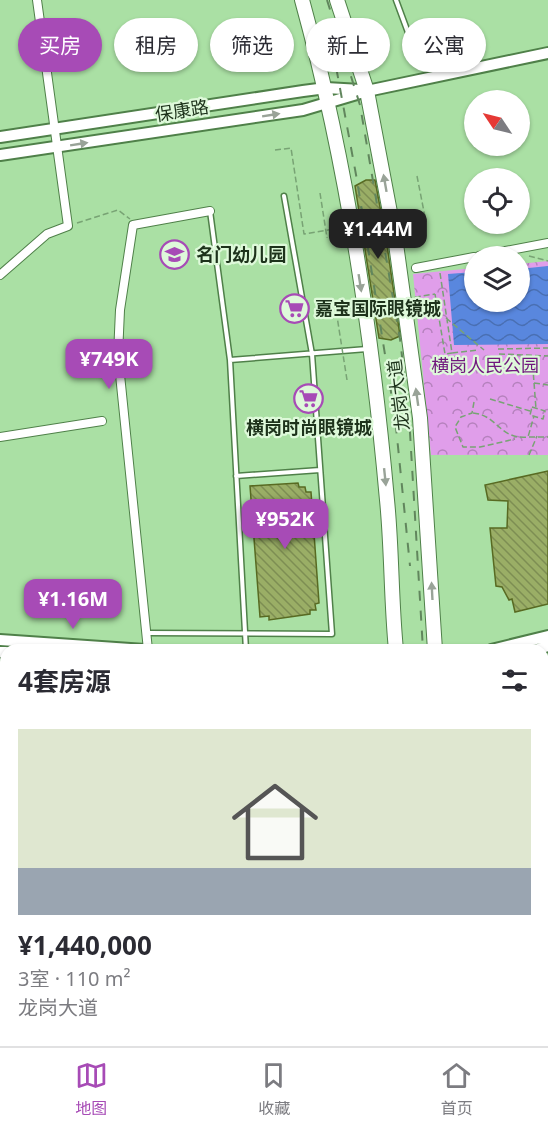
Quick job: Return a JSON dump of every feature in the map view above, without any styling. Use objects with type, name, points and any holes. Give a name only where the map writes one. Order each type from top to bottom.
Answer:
[{"type":"highway","name":"龙岗大道","points":[[302,0],[330,103],[370,349],[387,501],[396,644]]},
{"type":"highway","name":"龙岗大道","points":[[337,0],[367,91],[396,244],[420,418],[435,644]]},
{"type":"street","points":[[0,275],[47,234],[68,226],[38,0]]},
{"type":"street","name":"保康路","points":[[0,155],[303,110],[367,91],[548,53]]},
{"type":"street","name":"保康路","points":[[0,137],[326,88],[367,91]]},
{"type":"street","points":[[147,644],[118,355],[120,310],[133,225],[210,211]]},
{"type":"street","points":[[530,246],[548,243]]},
{"type":"street","points":[[416,268],[464,259]]},
{"type":"street","points":[[0,265],[14,263]]},
{"type":"street","points":[[0,437],[102,421]]},
{"type":"street","points":[[515,644],[548,636]]},
{"type":"street","points":[[0,640],[59,644]]},
{"type":"lane","points":[[396,0],[403,18]]},
{"type":"lane","points":[[147,633],[332,634],[312,354],[284,196]]},
{"type":"lane","points":[[210,211],[230,360],[246,644]]},
{"type":"lane","points":[[230,360],[370,349]]},
{"type":"lane","points":[[237,476],[320,470]]},
{"type":"path","points":[[275,150],[291,148],[304,234],[424,214]]},
{"type":"path","points":[[417,176],[426,222]]},
{"type":"path","points":[[320,193],[327,238]]},
{"type":"path","points":[[68,226],[118,210],[129,216],[133,225]]},
{"type":"path","points":[[443,269],[439,276],[452,353]]},
{"type":"path","points":[[397,300],[435,294],[445,354],[479,350]]},
{"type":"path","points":[[347,380],[336,310],[374,304]]},
{"type":"path","points":[[446,318],[484,350]]},
{"type":"path","points":[[498,349],[548,348]]},
{"type":"path","points":[[499,354],[548,356]]},
{"type":"path","points":[[532,356],[536,408]]},
{"type":"path","points":[[534,383],[548,385]]},
{"type":"path","points":[[490,399],[531,411]]},
{"type":"path","points":[[472,413],[474,402]]},
{"type":"path","points":[[544,416],[545,411],[532,407],[530,415],[543,419],[544,416],[548,417]]},
{"type":"path","points":[[515,439],[498,428],[492,419],[482,414],[472,413],[460,417],[455,427],[463,447],[480,447],[528,437],[548,437]]},
{"type":"path","points":[[528,437],[534,416]]},
{"type":"path","points":[[530,455],[537,436]]},
{"type":"green space","name":"横岗人民公园","points":[[548,261],[548,455],[431,455],[413,274],[464,269],[464,312],[530,312],[530,263]]},
{"type":"water","points":[[548,266],[548,344],[454,345],[448,274],[464,273],[464,312],[530,312],[530,268]]},
{"type":"building","points":[[366,180],[375,180],[387,245],[400,336],[391,340],[379,338],[355,186]]},
{"type":"building","points":[[548,471],[548,604],[515,612],[512,599],[509,600],[502,587],[496,586],[490,528],[507,528],[508,501],[488,500],[485,485]]},
{"type":"building","points":[[298,483],[299,487],[305,487],[306,492],[311,492],[319,603],[315,604],[316,610],[310,610],[310,614],[269,620],[269,616],[260,617],[250,486]]},
{"type":"railway","points":[[327,0],[360,105],[400,339],[409,416],[423,644]]},
{"type":"railway","points":[[337,72],[357,180],[395,417],[410,566]]},
{"type":"place","name":"名门幼儿园","points":[[175,255]]},
{"type":"place","name":"嘉宝国际眼镜城","points":[[294,309]]},
{"type":"place","name":"横岗时尚眼镜城","points":[[309,399]]}]
